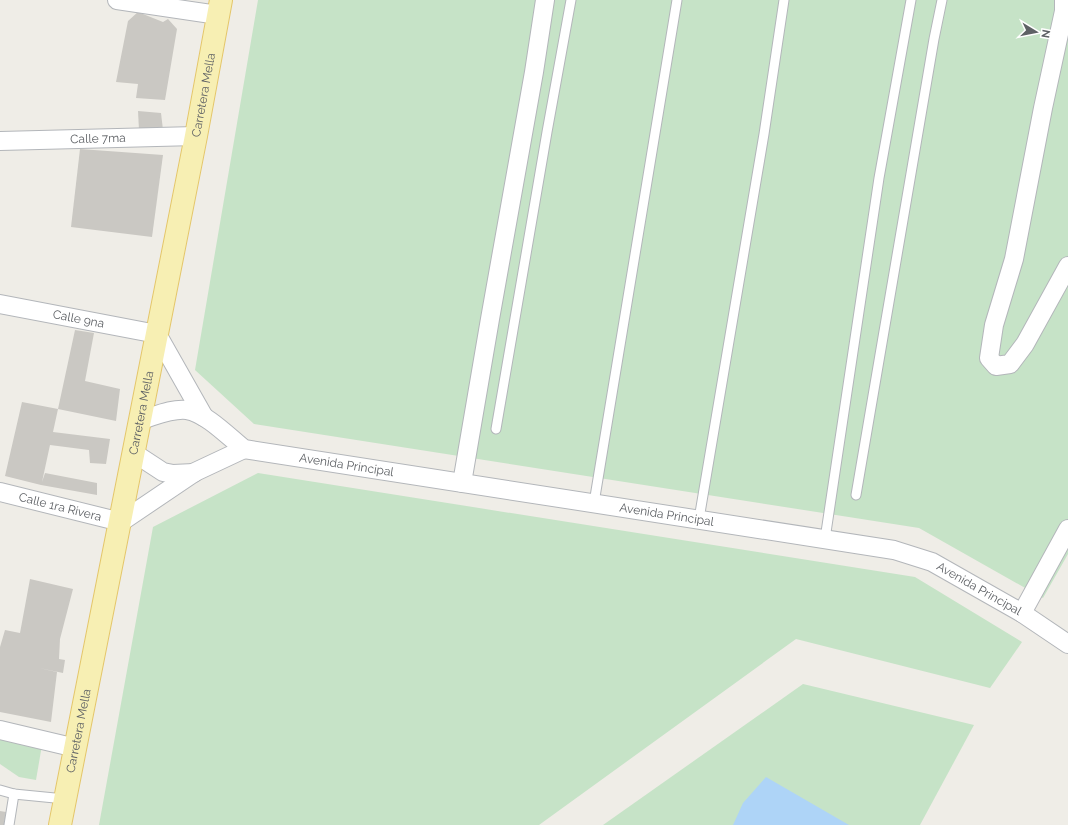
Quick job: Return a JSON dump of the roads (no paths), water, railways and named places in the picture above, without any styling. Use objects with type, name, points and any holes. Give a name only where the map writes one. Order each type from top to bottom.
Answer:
[{"type":"main road","name":"Carretera Mella","points":[[60,825],[141,420],[220,7]]},
{"type":"street","points":[[117,0],[220,7]]},
{"type":"street","points":[[462,483],[534,72],[545,0]]},
{"type":"street","points":[[1064,0],[1064,11],[1041,116],[1014,259],[994,325],[989,358],[996,366],[1010,364],[1025,344],[1068,266]]},
{"type":"street","name":"Calle 7ma","points":[[0,142],[196,136]]},
{"type":"street","name":"Calle 9na","points":[[0,304],[157,334]]},
{"type":"street","points":[[157,334],[204,417]]},
{"type":"street","points":[[121,522],[195,472],[244,449],[204,417],[187,410],[170,411],[141,420]]},
{"type":"street","name":"Avenida Principal","points":[[244,449],[894,550],[932,562],[1022,613],[1068,644]]},
{"type":"street","points":[[134,453],[163,472],[173,474],[195,472]]},
{"type":"street","name":"Calle 1ra Rivera","points":[[0,492],[121,522]]},
{"type":"street","points":[[1022,613],[1068,529]]},
{"type":"street","points":[[0,730],[76,748]]},
{"type":"lane","points":[[496,429],[571,0]]},
{"type":"lane","points":[[594,503],[677,0]]},
{"type":"lane","points":[[699,519],[764,134],[784,0]]},
{"type":"lane","points":[[825,539],[879,178],[911,0]]},
{"type":"lane","points":[[856,495],[932,47],[942,0]]},
{"type":"lane","points":[[0,790],[14,794],[66,799]]},
{"type":"lane","points":[[9,825],[14,794]]},
{"type":"water","points":[[766,777],[849,825],[733,825],[743,803]]}]
